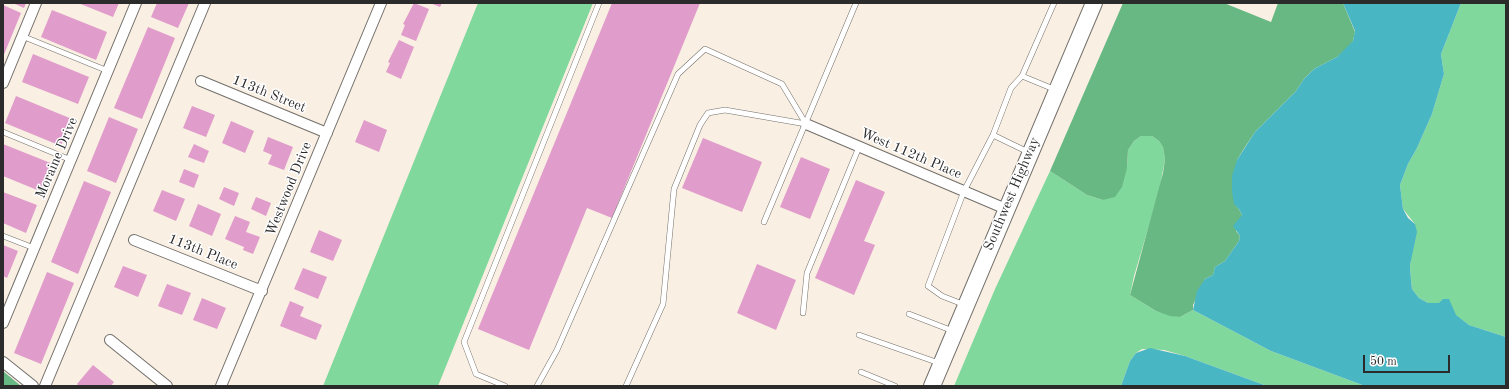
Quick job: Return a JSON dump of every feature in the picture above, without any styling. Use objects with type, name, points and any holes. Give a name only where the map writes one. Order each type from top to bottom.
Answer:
[{"type":"main road","name":"Southwest Highway","points":[[932,386],[1094,3]]},
{"type":"street","points":[[3,83],[36,3]]},
{"type":"street","name":"Moraine Drive","points":[[3,323],[136,3]]},
{"type":"street","points":[[45,386],[205,3]]},
{"type":"street","name":"Westwood Drive","points":[[221,386],[262,291],[381,3]]},
{"type":"street","name":"113th Street","points":[[201,81],[327,133]]},
{"type":"street","name":"West 112th Place","points":[[806,124],[1006,209]]},
{"type":"street","name":"113th Place","points":[[134,240],[262,291]]},
{"type":"street","points":[[110,340],[167,386]]},
{"type":"street","points":[[3,362],[32,386]]},
{"type":"lane","points":[[501,385],[476,374],[464,342],[599,3]]},
{"type":"lane","points":[[764,222],[856,3]]},
{"type":"lane","points":[[966,305],[942,296],[928,286],[964,191],[993,135],[1012,88],[1022,76],[1054,3]]},
{"type":"lane","points":[[22,36],[108,71]]},
{"type":"lane","points":[[537,386],[557,350],[678,74],[705,49],[782,84],[806,124]]},
{"type":"lane","points":[[1022,76],[1056,90]]},
{"type":"lane","points":[[626,386],[663,304],[674,188],[700,126],[708,113],[725,110],[806,124]]},
{"type":"lane","points":[[3,132],[71,160]]},
{"type":"lane","points":[[993,135],[1030,153]]},
{"type":"lane","points":[[802,313],[807,273],[859,147]]},
{"type":"lane","points":[[3,236],[34,248]]},
{"type":"lane","points":[[909,314],[955,331]]},
{"type":"lane","points":[[859,335],[941,364]]},
{"type":"lane","points":[[861,372],[895,386]]},
{"type":"green space","points":[[478,3],[593,3],[438,386],[323,386]]},
{"type":"green space","points":[[1123,3],[1224,3],[1271,22],[1278,3],[1343,3],[1355,32],[1353,41],[1348,48],[1337,57],[1314,69],[1304,79],[1296,91],[1255,132],[1237,160],[1234,203],[1242,215],[1236,231],[1240,236],[1239,241],[1225,261],[1215,267],[1213,275],[1205,279],[1193,305],[1193,310],[1180,317],[1170,316],[1156,311],[1130,295],[1163,173],[1165,159],[1163,147],[1159,141],[1152,136],[1141,136],[1134,141],[1128,150],[1127,168],[1122,187],[1115,197],[1103,200],[1087,195],[1050,171]]},
{"type":"green space","points":[[1461,3],[1506,3],[1506,337],[1469,325],[1439,303],[1428,303],[1419,298],[1412,289],[1410,265],[1415,224],[1403,209],[1400,185],[1408,164],[1432,114],[1444,74],[1441,54]]},
{"type":"green space","points":[[1141,136],[1152,136],[1159,141],[1163,147],[1165,159],[1159,192],[1134,276],[1130,295],[1156,311],[1180,317],[1193,310],[1271,351],[1365,386],[1267,386],[1185,356],[1164,350],[1142,349],[1136,353],[1130,361],[1121,386],[954,386],[995,289],[1050,171],[1087,195],[1103,200],[1127,168],[1128,150],[1134,141]]},
{"type":"green space","points":[[3,371],[21,386],[3,386]]},
{"type":"water","points":[[1343,3],[1461,3],[1441,54],[1444,74],[1432,114],[1408,164],[1400,185],[1403,209],[1408,218],[1415,224],[1417,232],[1410,265],[1412,289],[1419,298],[1428,303],[1439,303],[1443,299],[1449,299],[1456,315],[1469,325],[1506,337],[1506,386],[1365,386],[1271,351],[1193,310],[1197,291],[1205,279],[1213,275],[1215,267],[1225,261],[1239,241],[1240,236],[1233,226],[1242,215],[1234,204],[1232,192],[1232,176],[1237,160],[1255,132],[1296,91],[1304,79],[1314,69],[1337,57],[1353,41],[1355,31]]},
{"type":"water","points":[[1150,348],[1185,356],[1267,386],[1121,386],[1130,361],[1136,353]]},
{"type":"building","points":[[13,3],[26,3],[24,8]]},
{"type":"building","points":[[78,3],[119,3],[113,17]]},
{"type":"building","points":[[157,3],[189,3],[178,28],[151,17]]},
{"type":"building","points":[[414,3],[429,9],[416,41],[401,35],[405,25],[403,24]]},
{"type":"building","points":[[430,3],[442,3],[440,7]]},
{"type":"building","points":[[612,3],[700,3],[612,218],[587,208],[529,350],[478,329]]},
{"type":"building","points":[[3,5],[21,13],[3,57]]},
{"type":"building","points":[[52,10],[107,32],[96,60],[41,37]]},
{"type":"building","points":[[148,27],[175,38],[142,119],[114,108]]},
{"type":"building","points":[[399,40],[414,47],[401,79],[386,72],[390,63],[388,62]]},
{"type":"building","points":[[33,54],[89,77],[78,104],[22,82]]},
{"type":"building","points":[[16,96],[72,119],[61,146],[5,123]]},
{"type":"building","points":[[192,106],[215,115],[206,137],[183,128]]},
{"type":"building","points":[[109,117],[138,129],[116,183],[87,171]]},
{"type":"building","points":[[364,120],[387,130],[379,152],[355,142]]},
{"type":"building","points":[[231,121],[254,131],[245,153],[222,143]]},
{"type":"building","points":[[268,137],[293,147],[284,170],[268,164],[272,155],[263,151]]},
{"type":"building","points":[[703,138],[762,162],[742,212],[682,188]]},
{"type":"building","points":[[3,144],[53,164],[42,192],[3,176]]},
{"type":"building","points":[[194,144],[209,151],[204,163],[188,157]]},
{"type":"building","points":[[801,157],[830,169],[810,219],[780,207]]},
{"type":"building","points":[[184,169],[199,175],[194,188],[179,182]]},
{"type":"building","points":[[856,180],[885,192],[864,241],[875,245],[854,295],[815,278]]},
{"type":"building","points":[[84,181],[111,192],[78,274],[51,262]]},
{"type":"building","points":[[224,187],[239,193],[234,206],[219,199]]},
{"type":"building","points":[[162,190],[185,199],[176,221],[153,211]]},
{"type":"building","points":[[3,192],[37,205],[26,233],[3,223]]},
{"type":"building","points":[[256,197],[271,203],[266,216],[251,209]]},
{"type":"building","points":[[198,204],[221,214],[212,236],[189,226]]},
{"type":"building","points":[[235,216],[250,222],[246,232],[260,237],[253,254],[243,250],[244,247],[225,239]]},
{"type":"building","points":[[319,230],[342,240],[333,261],[310,252]]},
{"type":"building","points":[[3,245],[18,251],[7,278],[3,276]]},
{"type":"building","points":[[757,264],[796,280],[776,330],[737,313]]},
{"type":"building","points":[[123,266],[147,275],[138,297],[114,287]]},
{"type":"building","points":[[303,268],[327,277],[318,299],[294,289]]},
{"type":"building","points":[[47,272],[74,283],[41,364],[14,353]]},
{"type":"building","points":[[167,284],[191,293],[182,315],[158,306]]},
{"type":"building","points":[[202,298],[226,308],[217,329],[193,320]]},
{"type":"building","points":[[290,301],[304,307],[300,316],[322,325],[316,340],[280,326]]},
{"type":"building","points":[[93,365],[114,382],[111,386],[79,386],[77,384]]}]
